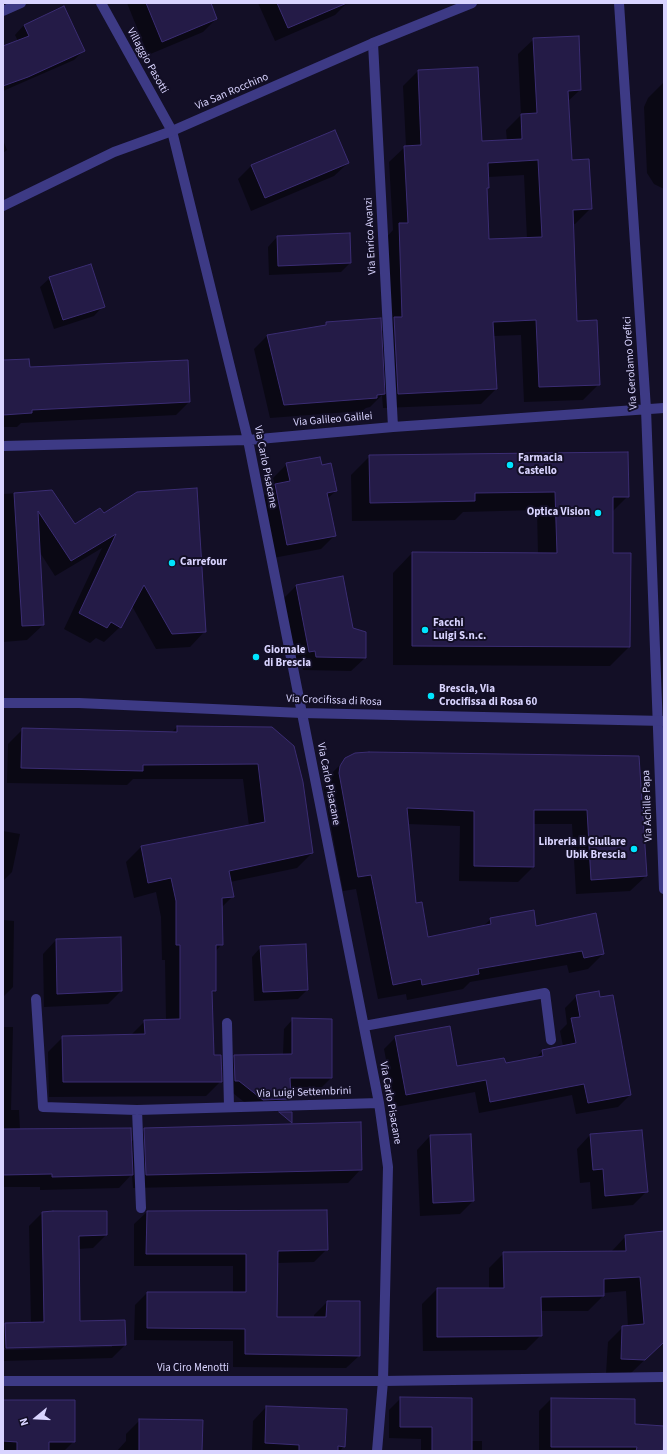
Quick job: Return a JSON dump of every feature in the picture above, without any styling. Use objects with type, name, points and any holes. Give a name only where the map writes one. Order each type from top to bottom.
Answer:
[{"type":"street","points":[[3,11],[20,3]]},
{"type":"street","name":"Villaggio Pasotti","points":[[101,3],[172,131]]},
{"type":"street","name":"Via San Rocchino","points":[[3,206],[114,152],[172,131],[373,43],[472,3]]},
{"type":"street","name":"Via Gerolamo Orefici","points":[[619,3],[646,409],[660,721]]},
{"type":"street","name":"Via Enrico Avanzi","points":[[373,43],[393,427]]},
{"type":"street","name":"Via Carlo Pisacane","points":[[172,131],[248,440],[379,1103],[388,1167],[383,1381],[377,1451]]},
{"type":"street","name":"Via Galileo Galilei","points":[[3,446],[248,440],[393,427],[664,408]]},
{"type":"street","name":"Via Crocifissa di Rosa","points":[[3,703],[79,703],[302,713],[660,721]]},
{"type":"street","name":"Via Achille Papa","points":[[660,721],[664,889]]},
{"type":"street","points":[[364,1026],[545,993],[551,1040]]},
{"type":"street","name":"Via Luigi Settembrini","points":[[36,999],[43,1107],[136,1110],[379,1103]]},
{"type":"street","points":[[227,1023],[229,1107]]},
{"type":"street","points":[[136,1110],[141,1208]]},
{"type":"street","name":"Via Ciro Menotti","points":[[3,1381],[383,1381],[664,1377]]},
{"type":"building","points":[[146,3],[211,3],[217,19],[162,42]]},
{"type":"building","points":[[277,3],[347,3],[288,28]]},
{"type":"building","points":[[64,6],[85,51],[28,77],[3,86],[3,46],[29,36],[24,25]]},
{"type":"building","points":[[579,36],[581,90],[568,91],[572,160],[589,159],[592,209],[573,210],[577,321],[597,320],[600,385],[539,387],[536,320],[493,322],[497,389],[398,394],[394,317],[402,317],[399,223],[408,223],[404,146],[421,145],[418,70],[478,67],[482,141],[522,139],[521,114],[537,113],[533,38]],"holes":[[[538,160],[542,237],[489,239],[487,188],[489,188],[488,163]]]},
{"type":"building","points":[[335,130],[349,163],[265,198],[251,165]]},
{"type":"building","points":[[350,233],[351,263],[278,266],[277,236]]},
{"type":"building","points":[[91,264],[105,307],[63,320],[49,277]]},
{"type":"building","points":[[381,318],[385,394],[377,395],[377,398],[284,405],[267,335],[326,325],[326,322]]},
{"type":"building","points":[[29,359],[30,367],[188,360],[190,402],[32,410],[32,413],[3,415],[3,360]]},
{"type":"building","points":[[628,452],[629,497],[613,497],[613,553],[631,553],[630,647],[412,646],[412,552],[557,553],[555,492],[475,493],[475,501],[370,503],[369,455]]},
{"type":"building","points":[[320,457],[322,465],[331,463],[337,491],[327,493],[336,536],[287,545],[275,484],[290,481],[286,463]]},
{"type":"building","points":[[197,488],[206,632],[172,634],[144,585],[121,628],[111,622],[107,628],[79,613],[116,534],[71,561],[38,511],[44,625],[22,626],[14,493],[52,490],[75,524],[100,508],[104,513],[137,492]]},
{"type":"building","points":[[343,576],[353,628],[366,632],[366,658],[316,657],[315,651],[309,652],[296,585]]},
{"type":"building","points":[[177,726],[272,727],[294,746],[303,782],[313,853],[229,871],[234,897],[222,898],[223,945],[216,945],[216,991],[212,991],[214,1055],[221,1055],[222,1082],[63,1082],[62,1036],[145,1034],[144,1020],[180,1019],[180,945],[176,945],[176,901],[171,878],[148,883],[141,846],[265,822],[258,764],[143,765],[143,771],[21,768],[22,728],[177,732]]},
{"type":"building","points":[[355,753],[639,756],[647,876],[591,880],[587,810],[534,810],[534,867],[474,866],[474,811],[407,808],[416,903],[422,902],[428,937],[491,924],[490,918],[534,910],[536,926],[596,913],[604,954],[584,958],[582,951],[478,969],[479,974],[422,985],[421,979],[393,985],[371,875],[358,877],[339,773],[340,766],[345,758]]},
{"type":"building","points":[[121,937],[122,991],[57,994],[56,939]]},
{"type":"building","points":[[306,944],[308,990],[263,992],[260,946]]},
{"type":"building","points":[[599,991],[600,997],[613,995],[631,1095],[588,1103],[584,1084],[490,1102],[486,1080],[406,1095],[395,1036],[450,1026],[457,1066],[504,1058],[506,1063],[543,1056],[542,1050],[576,1043],[571,1018],[580,1017],[576,995]]},
{"type":"building","points":[[292,1018],[332,1019],[332,1078],[290,1078],[291,1099],[263,1100],[239,1081],[235,1081],[234,1055],[292,1054]]},
{"type":"building","points":[[279,1112],[292,1112],[292,1123]]},
{"type":"building","points":[[361,1122],[362,1170],[146,1175],[144,1128]]},
{"type":"building","points":[[131,1128],[133,1175],[52,1177],[52,1174],[3,1175],[3,1129]]},
{"type":"building","points":[[642,1130],[648,1192],[605,1196],[603,1169],[593,1170],[590,1134]]},
{"type":"building","points":[[471,1134],[474,1201],[433,1203],[430,1135]]},
{"type":"building","points":[[327,1210],[328,1250],[278,1251],[277,1317],[326,1317],[327,1301],[360,1301],[360,1356],[245,1354],[245,1329],[147,1328],[147,1292],[246,1292],[246,1254],[146,1254],[147,1211]]},
{"type":"building","points":[[107,1211],[107,1235],[79,1236],[80,1321],[125,1320],[126,1345],[6,1348],[5,1323],[44,1322],[42,1212]]},
{"type":"building","points":[[664,1231],[664,1342],[645,1360],[621,1359],[622,1326],[644,1324],[640,1277],[604,1279],[604,1296],[541,1297],[542,1336],[437,1337],[437,1288],[504,1288],[503,1252],[626,1251],[625,1235]]},
{"type":"building","points":[[400,1397],[472,1398],[472,1451],[432,1451],[432,1427],[400,1427]]},
{"type":"building","points":[[551,1398],[635,1399],[635,1424],[664,1426],[663,1451],[636,1451],[637,1447],[551,1447]]},
{"type":"building","points":[[3,1400],[75,1400],[75,1442],[49,1442],[49,1451],[17,1451],[17,1442],[3,1441]]},
{"type":"building","points":[[266,1406],[347,1409],[345,1447],[338,1446],[338,1451],[299,1451],[299,1445],[265,1443]]},
{"type":"building","points":[[139,1419],[203,1420],[202,1451],[139,1451]]},
{"type":"place","name":"Farmacia Castello","points":[[510,465]]},
{"type":"place","name":"Optica Vision","points":[[598,513]]},
{"type":"place","name":"Carrefour","points":[[172,563]]},
{"type":"place","name":"Facchi Luigi S.n.c.","points":[[425,630]]},
{"type":"place","name":"Giornale di Brescia","points":[[256,657]]},
{"type":"place","name":"Brescia, Via Crocifissa di Rosa 60","points":[[431,696]]},
{"type":"place","name":"Libreria Il Giullare Ubik Brescia","points":[[634,849]]}]
